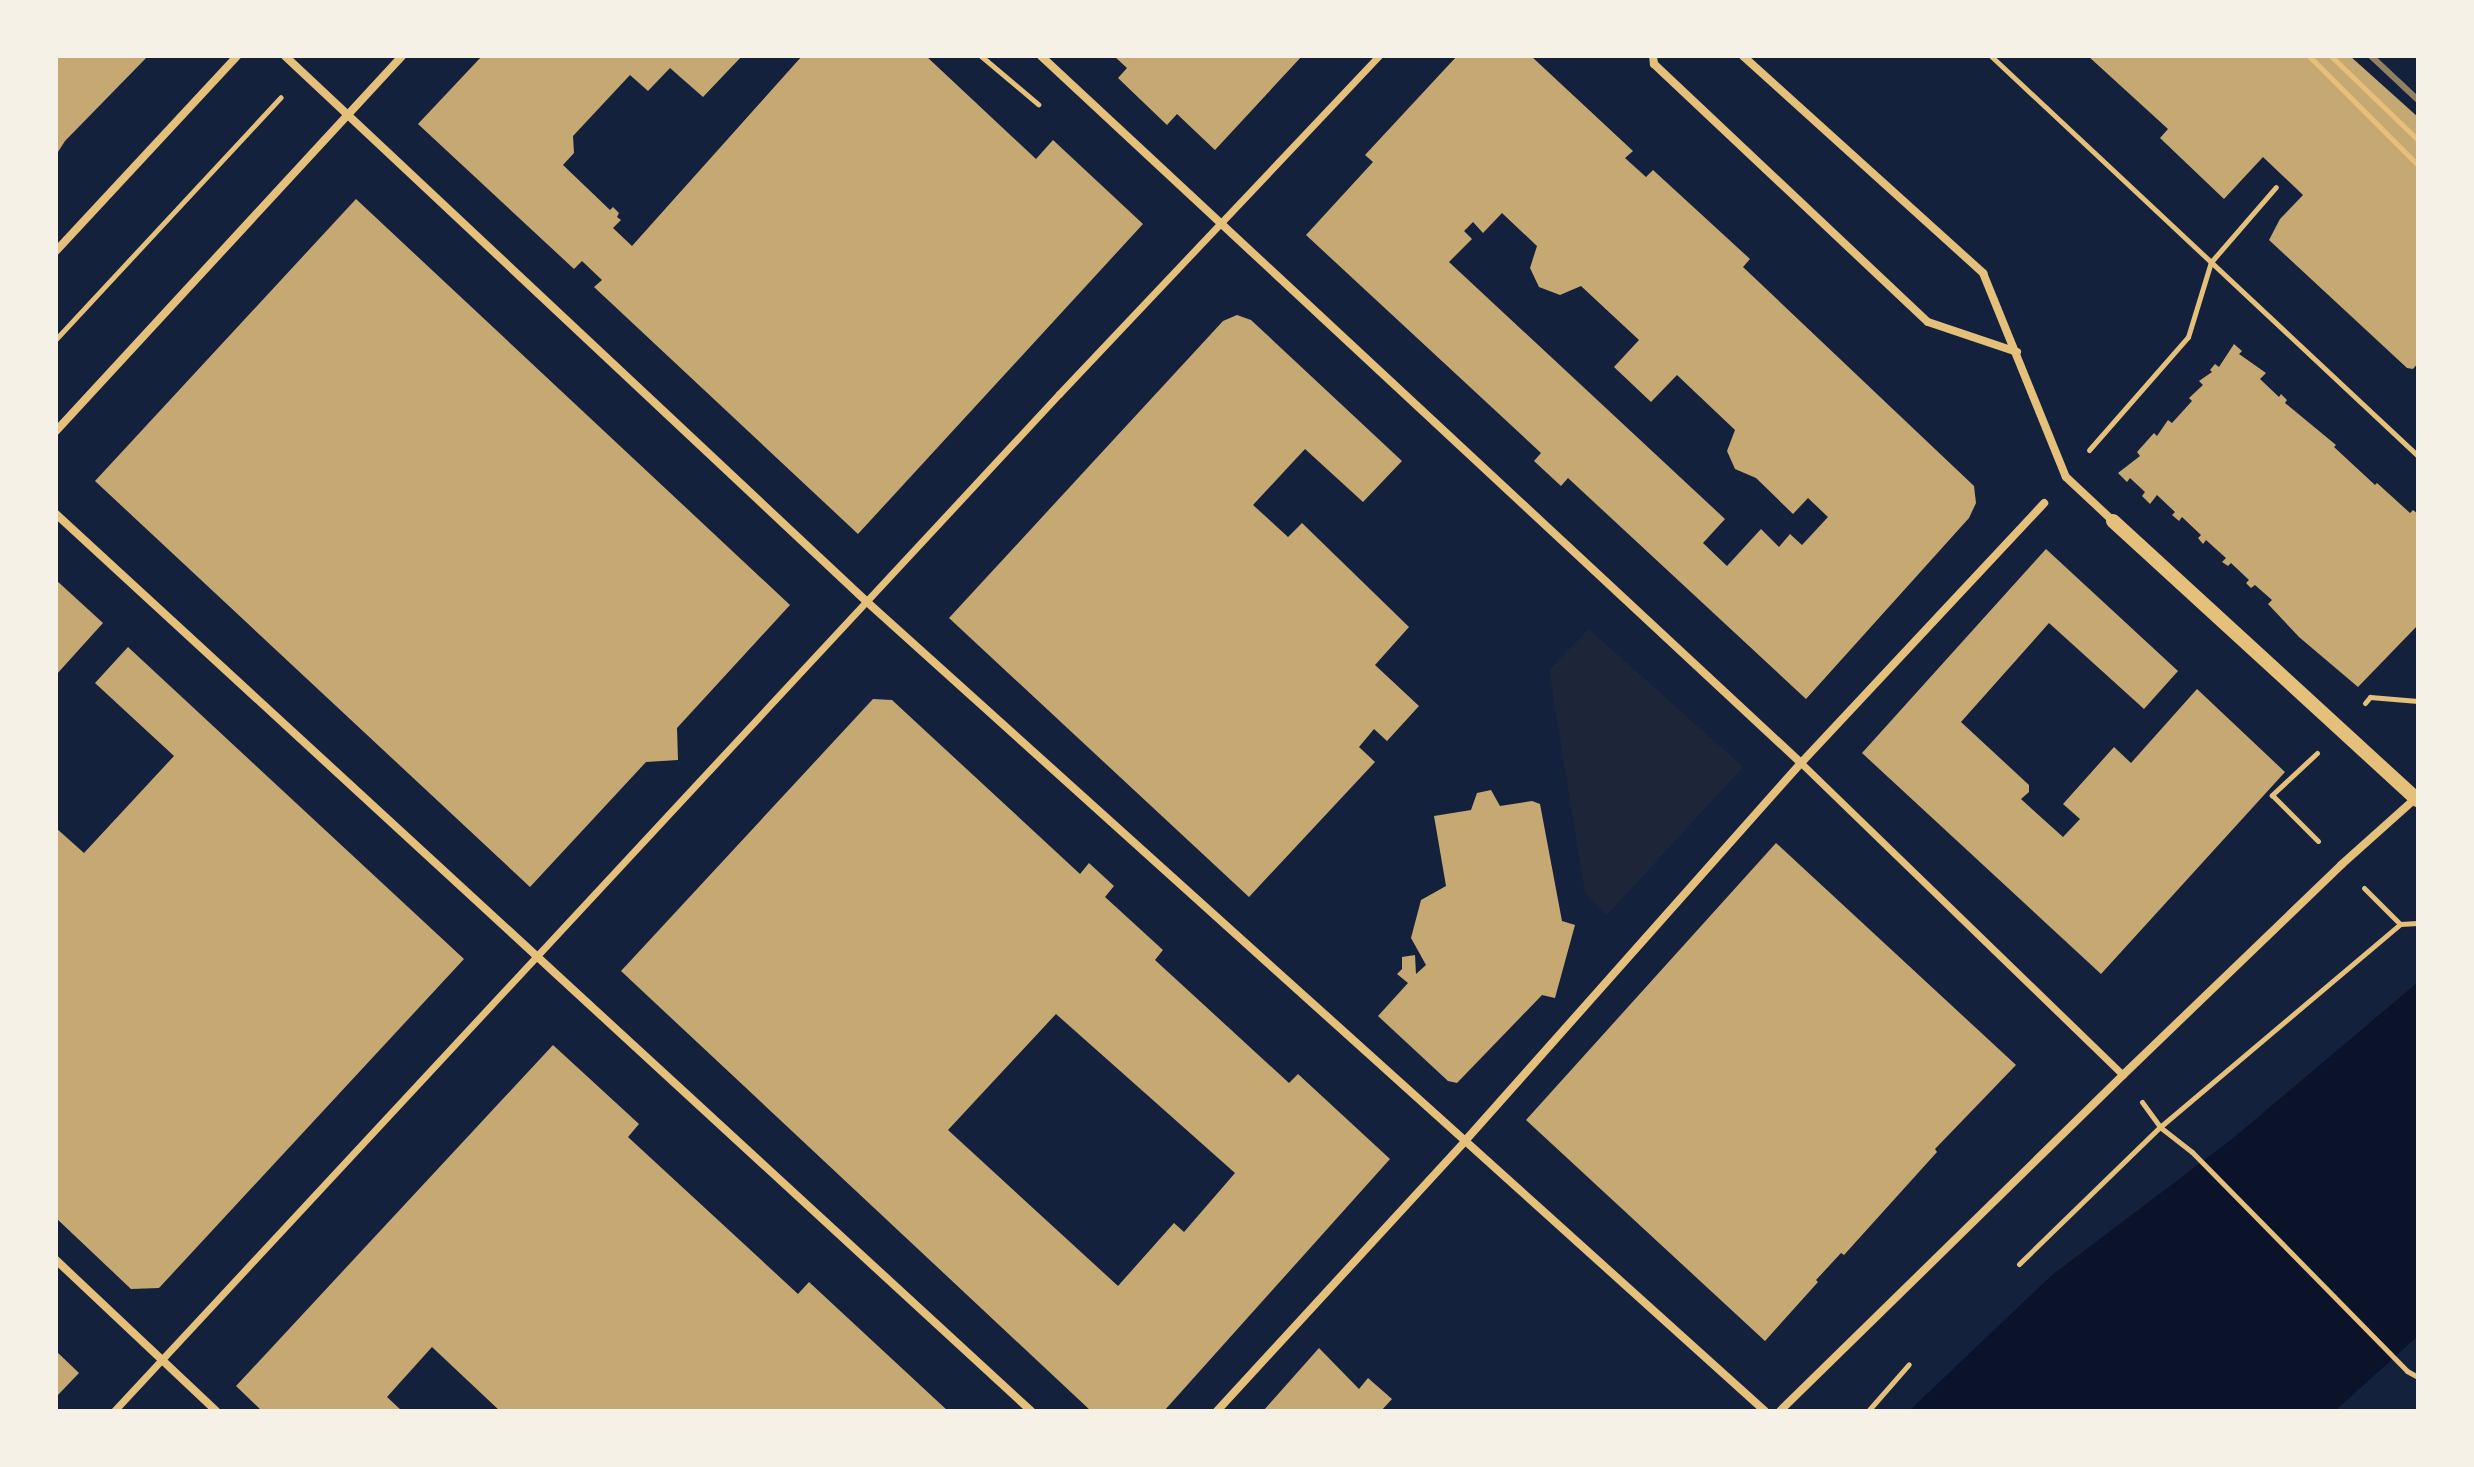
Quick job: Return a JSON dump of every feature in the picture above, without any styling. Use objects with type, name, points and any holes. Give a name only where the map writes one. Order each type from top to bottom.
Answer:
[{"type":"street","points":[[56,251],[237,56]]},
{"type":"street","points":[[285,56],[866,601],[1765,1411]]},
{"type":"street","points":[[56,431],[402,56]]},
{"type":"street","points":[[1041,56],[1801,763],[2123,1075]]},
{"type":"street","points":[[114,1411],[866,601],[1379,56]]},
{"type":"street","points":[[1653,56],[1654,64],[1928,322],[2017,352]]},
{"type":"street","points":[[1743,56],[1983,273],[2066,477],[2417,798],[2341,865],[1780,1411]]},
{"type":"street","points":[[1217,1411],[1465,1141],[1801,763],[2044,503]]},
{"type":"street","points":[[56,514],[538,954],[1031,1411]]},
{"type":"street","points":[[56,1260],[216,1411]]},
{"type":"path","points":[[1991,56],[2418,456]]},
{"type":"path","points":[[2309,56],[2418,165]]},
{"type":"path","points":[[2331,56],[2418,140]]},
{"type":"path","points":[[56,339],[303,73]]},
{"type":"path","points":[[2066,477],[2188,337],[2211,262],[2276,187]]},
{"type":"path","points":[[2400,924],[2272,795],[2341,730],[2370,697],[2418,701]]},
{"type":"path","points":[[2019,1264],[2160,1127],[2400,924],[2418,923]]},
{"type":"path","points":[[2160,1127],[2192,1152],[2407,1371],[2418,1377]]},
{"type":"path","points":[[1868,1411],[1909,1364]]},
{"type":"shaded area","points":[[1589,629],[1743,767],[1607,915],[1585,893],[1549,670]]},
{"type":"shaded area","points":[[2418,982],[2418,1336],[2335,1411],[1909,1411],[2052,1275],[2232,1139]]},
{"type":"building","points":[[56,56],[148,56],[65,141],[56,155]]},
{"type":"building","points":[[482,56],[742,56],[703,97],[670,68],[648,91],[630,75],[573,136],[574,153],[563,165],[610,210],[613,207],[619,213],[617,217],[621,220],[613,228],[632,246],[802,56],[926,56],[1036,159],[1053,140],[1143,224],[858,534],[594,287],[602,280],[582,261],[574,269],[418,124]]},
{"type":"building","points":[[1114,56],[1302,56],[1215,150],[1177,114],[1167,125],[1118,78],[1127,68]]},
{"type":"building","points":[[1457,56],[1531,56],[1633,151],[1625,158],[1646,177],[1653,170],[1750,259],[1743,267],[1974,486],[1976,503],[1969,518],[1806,699],[1568,478],[1561,486],[1534,461],[1541,453],[1306,235],[1373,162],[1365,155]],"holes":[[[1502,213],[1537,246],[1530,268],[1539,287],[1560,295],[1581,286],[1639,340],[1614,367],[1651,402],[1677,375],[1735,430],[1727,451],[1735,469],[1756,478],[1793,514],[1808,498],[1828,517],[1802,545],[1790,534],[1779,547],[1761,529],[1727,566],[1703,543],[1725,519],[1449,262],[1472,239],[1464,231],[1473,222],[1483,233]]]},
{"type":"building","points":[[2088,56],[2350,56],[2418,117],[2418,363],[2413,369],[2407,368],[2269,240],[2280,219],[2303,195],[2263,157],[2224,199],[2160,138],[2168,129]]},
{"type":"building","points":[[356,199],[790,605],[677,728],[678,760],[646,762],[530,887],[95,481]]},
{"type":"building","points":[[1237,315],[1251,320],[1402,461],[1363,502],[1305,449],[1253,505],[1288,537],[1302,523],[1409,627],[1375,665],[1419,706],[1387,741],[1374,729],[1359,747],[1375,762],[1249,897],[949,618],[1223,321]]},
{"type":"building","points":[[2234,344],[2242,351],[2239,354],[2266,373],[2260,379],[2279,397],[2281,394],[2287,400],[2285,403],[2336,445],[2334,447],[2375,485],[2377,483],[2410,513],[2413,510],[2418,514],[2418,625],[2358,687],[2299,637],[2268,604],[2272,600],[2255,585],[2251,588],[2246,583],[2249,580],[2231,563],[2228,566],[2222,562],[2226,558],[2206,540],[2203,544],[2198,538],[2201,535],[2182,517],[2179,521],[2172,515],[2175,512],[2157,495],[2150,504],[2142,496],[2145,492],[2130,478],[2127,482],[2118,473],[2140,456],[2137,452],[2154,433],[2157,436],[2168,420],[2172,423],[2192,401],[2189,398],[2203,385],[2199,381],[2212,372],[2210,370],[2215,364],[2219,367]]},
{"type":"building","points":[[2046,549],[2178,671],[2144,709],[2049,623],[1961,722],[2029,785],[2029,792],[2021,799],[2063,837],[2080,819],[2063,804],[2114,747],[2131,763],[2197,689],[2285,772],[2101,974],[1862,753]]},
{"type":"building","points":[[56,580],[103,623],[56,675]]},
{"type":"building","points":[[128,647],[464,959],[159,1288],[131,1289],[56,1218],[56,828],[84,853],[174,756],[95,683]]},
{"type":"building","points":[[873,699],[892,700],[1080,874],[1089,863],[1114,886],[1105,897],[1163,950],[1155,960],[1289,1083],[1298,1074],[1390,1159],[1164,1411],[1091,1411],[621,971]],"holes":[[[1056,1014],[1235,1173],[1184,1232],[1174,1223],[1118,1286],[948,1130]]]},
{"type":"building","points":[[1491,790],[1500,806],[1532,801],[1540,804],[1562,921],[1575,925],[1555,998],[1542,995],[1457,1083],[1448,1081],[1378,1016],[1408,983],[1397,974],[1402,969],[1402,957],[1415,955],[1416,974],[1426,965],[1411,938],[1421,900],[1446,886],[1434,816],[1471,810],[1477,793]]},
{"type":"building","points":[[1776,843],[2016,1065],[1935,1149],[1937,1152],[1844,1255],[1841,1253],[1816,1280],[1818,1282],[1765,1341],[1526,1120]]},
{"type":"building","points":[[553,1045],[639,1124],[628,1137],[798,1294],[809,1282],[948,1411],[500,1411],[432,1347],[387,1397],[402,1411],[262,1411],[236,1386]]},
{"type":"building","points":[[1319,1348],[1359,1389],[1368,1378],[1392,1399],[1381,1411],[1263,1411]]},
{"type":"building","points":[[56,1351],[79,1373],[56,1397]]},
{"type":"railway","points":[[2371,56],[2418,100]]}]
